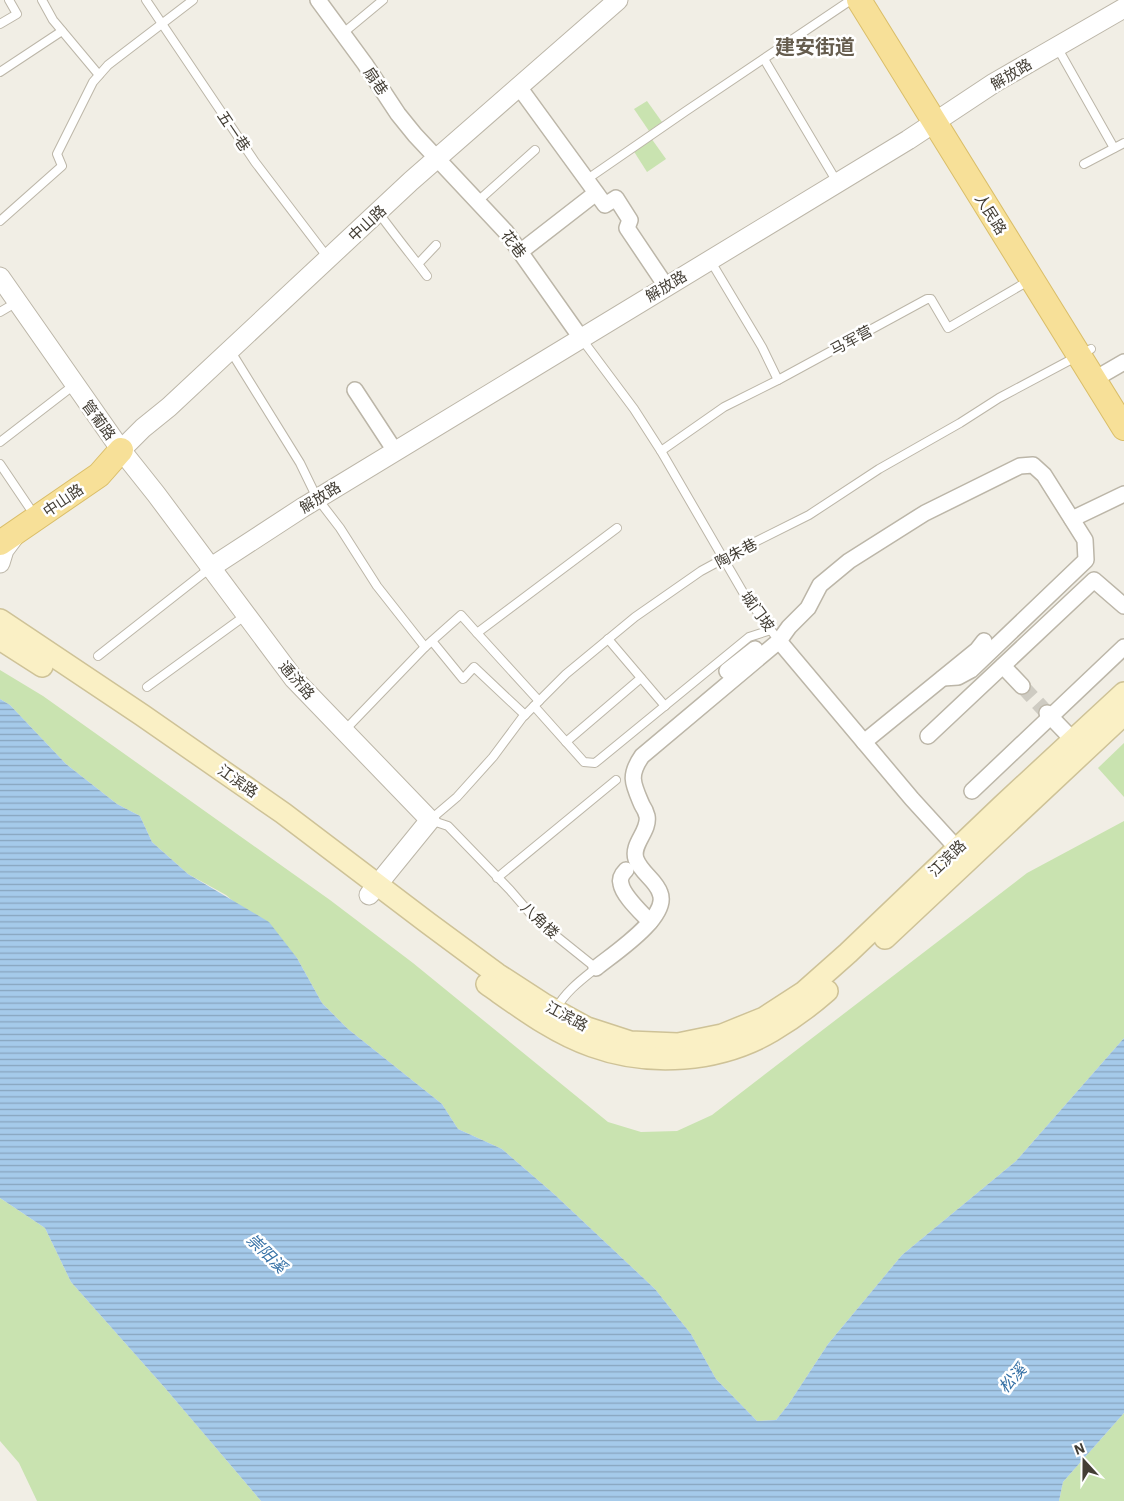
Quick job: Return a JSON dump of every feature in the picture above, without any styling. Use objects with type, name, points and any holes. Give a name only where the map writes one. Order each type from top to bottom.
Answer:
[{"type":"main road","name":"人民路","points":[[859,0],[941,119],[1084,352]]},
{"type":"main road","name":"人民路","points":[[876,0],[1032,280],[1084,352],[1108,372],[1124,402]]},
{"type":"main road","name":"人民路","points":[[1108,372],[1124,428]]},
{"type":"main road","name":"中山路","points":[[6,533],[29,507],[90,463],[121,450]]},
{"type":"main road","name":"中山路","points":[[6,533],[99,475],[121,450]]},
{"type":"main road","name":"江滨路","points":[[2,624],[204,772],[374,890],[488,985],[551,1017],[556,1030],[591,1046],[640,1057],[688,1058],[719,1052],[745,1044],[771,1032],[812,1004],[839,981],[1073,740],[1124,693]]},
{"type":"main road","name":"江滨路","points":[[963,854],[1124,714]]},
{"type":"street","name":"扇巷","points":[[318,0],[398,114],[437,158]]},
{"type":"street","name":"中山路","points":[[121,450],[437,158],[618,0]]},
{"type":"street","name":"解放路","points":[[210,568],[317,498],[941,119],[994,83],[1124,8]]},
{"type":"street","points":[[518,87],[605,205],[616,198],[630,220],[627,228],[666,286]]},
{"type":"street","name":"花巷","points":[[437,158],[506,232],[581,338]]},
{"type":"street","points":[[520,252],[596,193]]},
{"type":"street","name":"管葡路","points":[[0,278],[6,305],[70,388],[89,427],[121,450]]},
{"type":"street","points":[[355,390],[395,451]]},
{"type":"street","name":"通济路","points":[[121,450],[294,679],[430,820]]},
{"type":"street","points":[[727,671],[763,642],[789,627],[808,608],[820,585],[849,561],[925,513],[1020,466],[1033,465],[1044,474],[1085,540],[1086,560],[971,670],[958,677],[943,678]]},
{"type":"street","points":[[1072,519],[1124,494]]},
{"type":"street","points":[[0,563],[6,533]]},
{"type":"street","points":[[928,736],[1094,580],[1124,606]]},
{"type":"street","points":[[596,968],[650,922],[659,911],[662,899],[660,891],[643,871],[636,859],[637,848],[646,830],[647,815],[634,787],[634,767],[642,756],[775,636]]},
{"type":"street","name":"城门坡","points":[[775,636],[912,800],[963,854]]},
{"type":"street","points":[[864,742],[977,650],[984,642]]},
{"type":"street","points":[[972,791],[1049,715],[1124,647]]},
{"type":"street","points":[[1003,666],[1022,686]]},
{"type":"street","points":[[1049,715],[1073,740]]},
{"type":"street","points":[[374,890],[430,820]]},
{"type":"street","points":[[626,870],[620,877],[621,885],[627,896],[650,922]]},
{"type":"lane","points":[[0,24],[17,14],[8,0]]},
{"type":"lane","points":[[42,0],[53,20],[100,75]]},
{"type":"lane","name":"五一巷","points":[[146,0],[255,162],[328,258]]},
{"type":"lane","points":[[0,221],[62,166],[57,154],[93,82],[108,65],[193,0]]},
{"type":"lane","points":[[342,34],[383,0]]},
{"type":"lane","points":[[586,180],[851,0]]},
{"type":"lane","points":[[0,72],[62,31]]},
{"type":"lane","points":[[1057,47],[1114,148]]},
{"type":"lane","points":[[764,58],[837,182]]},
{"type":"lane","points":[[1084,164],[1124,143]]},
{"type":"lane","points":[[478,202],[535,150]]},
{"type":"lane","points":[[378,212],[427,276]]},
{"type":"lane","points":[[418,264],[436,245]]},
{"type":"lane","points":[[710,260],[762,347],[778,380]]},
{"type":"lane","name":"马军营","points":[[660,451],[724,407],[778,380],[927,299],[931,299],[948,328],[1032,280]]},
{"type":"lane","name":"城门坡","points":[[581,338],[634,409],[744,594],[775,636]]},
{"type":"lane","points":[[230,350],[300,464],[317,498],[340,528],[377,586],[425,647]]},
{"type":"lane","name":"陶朱巷","points":[[430,820],[457,797],[493,757],[525,715],[566,674],[635,617],[701,571],[749,545],[810,516],[879,469],[960,423],[999,398],[1084,352]]},
{"type":"lane","points":[[0,442],[70,388]]},
{"type":"lane","points":[[0,464],[29,507]]},
{"type":"lane","points":[[477,633],[617,528]]},
{"type":"lane","points":[[98,656],[210,568]]},
{"type":"lane","points":[[147,688],[246,615]]},
{"type":"lane","points":[[344,730],[425,647],[461,615],[584,762],[595,763],[750,637],[775,636]]},
{"type":"lane","points":[[608,639],[665,706]]},
{"type":"lane","points":[[432,641],[463,679],[474,667],[525,715]]},
{"type":"lane","points":[[566,742],[641,678]]},
{"type":"lane","points":[[498,878],[616,780]]},
{"type":"lane","name":"八角楼","points":[[430,820],[448,826],[535,919],[596,968]]},
{"type":"lane","points":[[551,1017],[560,1002],[572,988],[596,968]]},
{"type":"green space","points":[[647,101],[662,122],[649,131],[634,109]]},
{"type":"green space","points":[[651,138],[666,159],[647,172],[633,150]]},
{"type":"green space","points":[[0,670],[43,696],[330,900],[413,963],[608,1122],[641,1132],[677,1131],[712,1115],[1027,873],[1124,821],[1124,1038],[1016,1161],[902,1255],[828,1344],[776,1420],[757,1421],[716,1379],[691,1334],[655,1289],[554,1194],[502,1149],[458,1129],[442,1104],[348,1029],[322,1003],[297,958],[226,895],[188,874],[152,842],[140,816],[117,804],[66,764],[10,705],[0,699]]},
{"type":"green space","points":[[1124,743],[1124,797],[1098,768]]},
{"type":"green space","points":[[0,1198],[45,1228],[71,1282],[165,1388],[261,1501],[37,1501],[19,1463],[0,1441]]},
{"type":"green space","points":[[1124,1413],[1124,1501],[1059,1501],[1063,1482]]},
{"type":"water","points":[[0,699],[10,705],[66,764],[117,804],[140,816],[152,842],[188,874],[269,922],[297,958],[322,1003],[348,1029],[442,1104],[458,1129],[502,1149],[554,1194],[655,1289],[691,1334],[716,1379],[757,1421],[776,1420],[828,1344],[902,1255],[1016,1161],[1124,1038],[1124,1413],[1063,1482],[1059,1501],[261,1501],[165,1388],[71,1282],[45,1228],[0,1198]]},
{"type":"tunnel","points":[[1022,686],[1047,713]]},
{"type":"district","name":"建安街道","points":[[815,46]]},
{"type":"water label","name":"崇阳溪","points":[[267,1253]]},
{"type":"water label","name":"松溪","points":[[1012,1378]]}]
